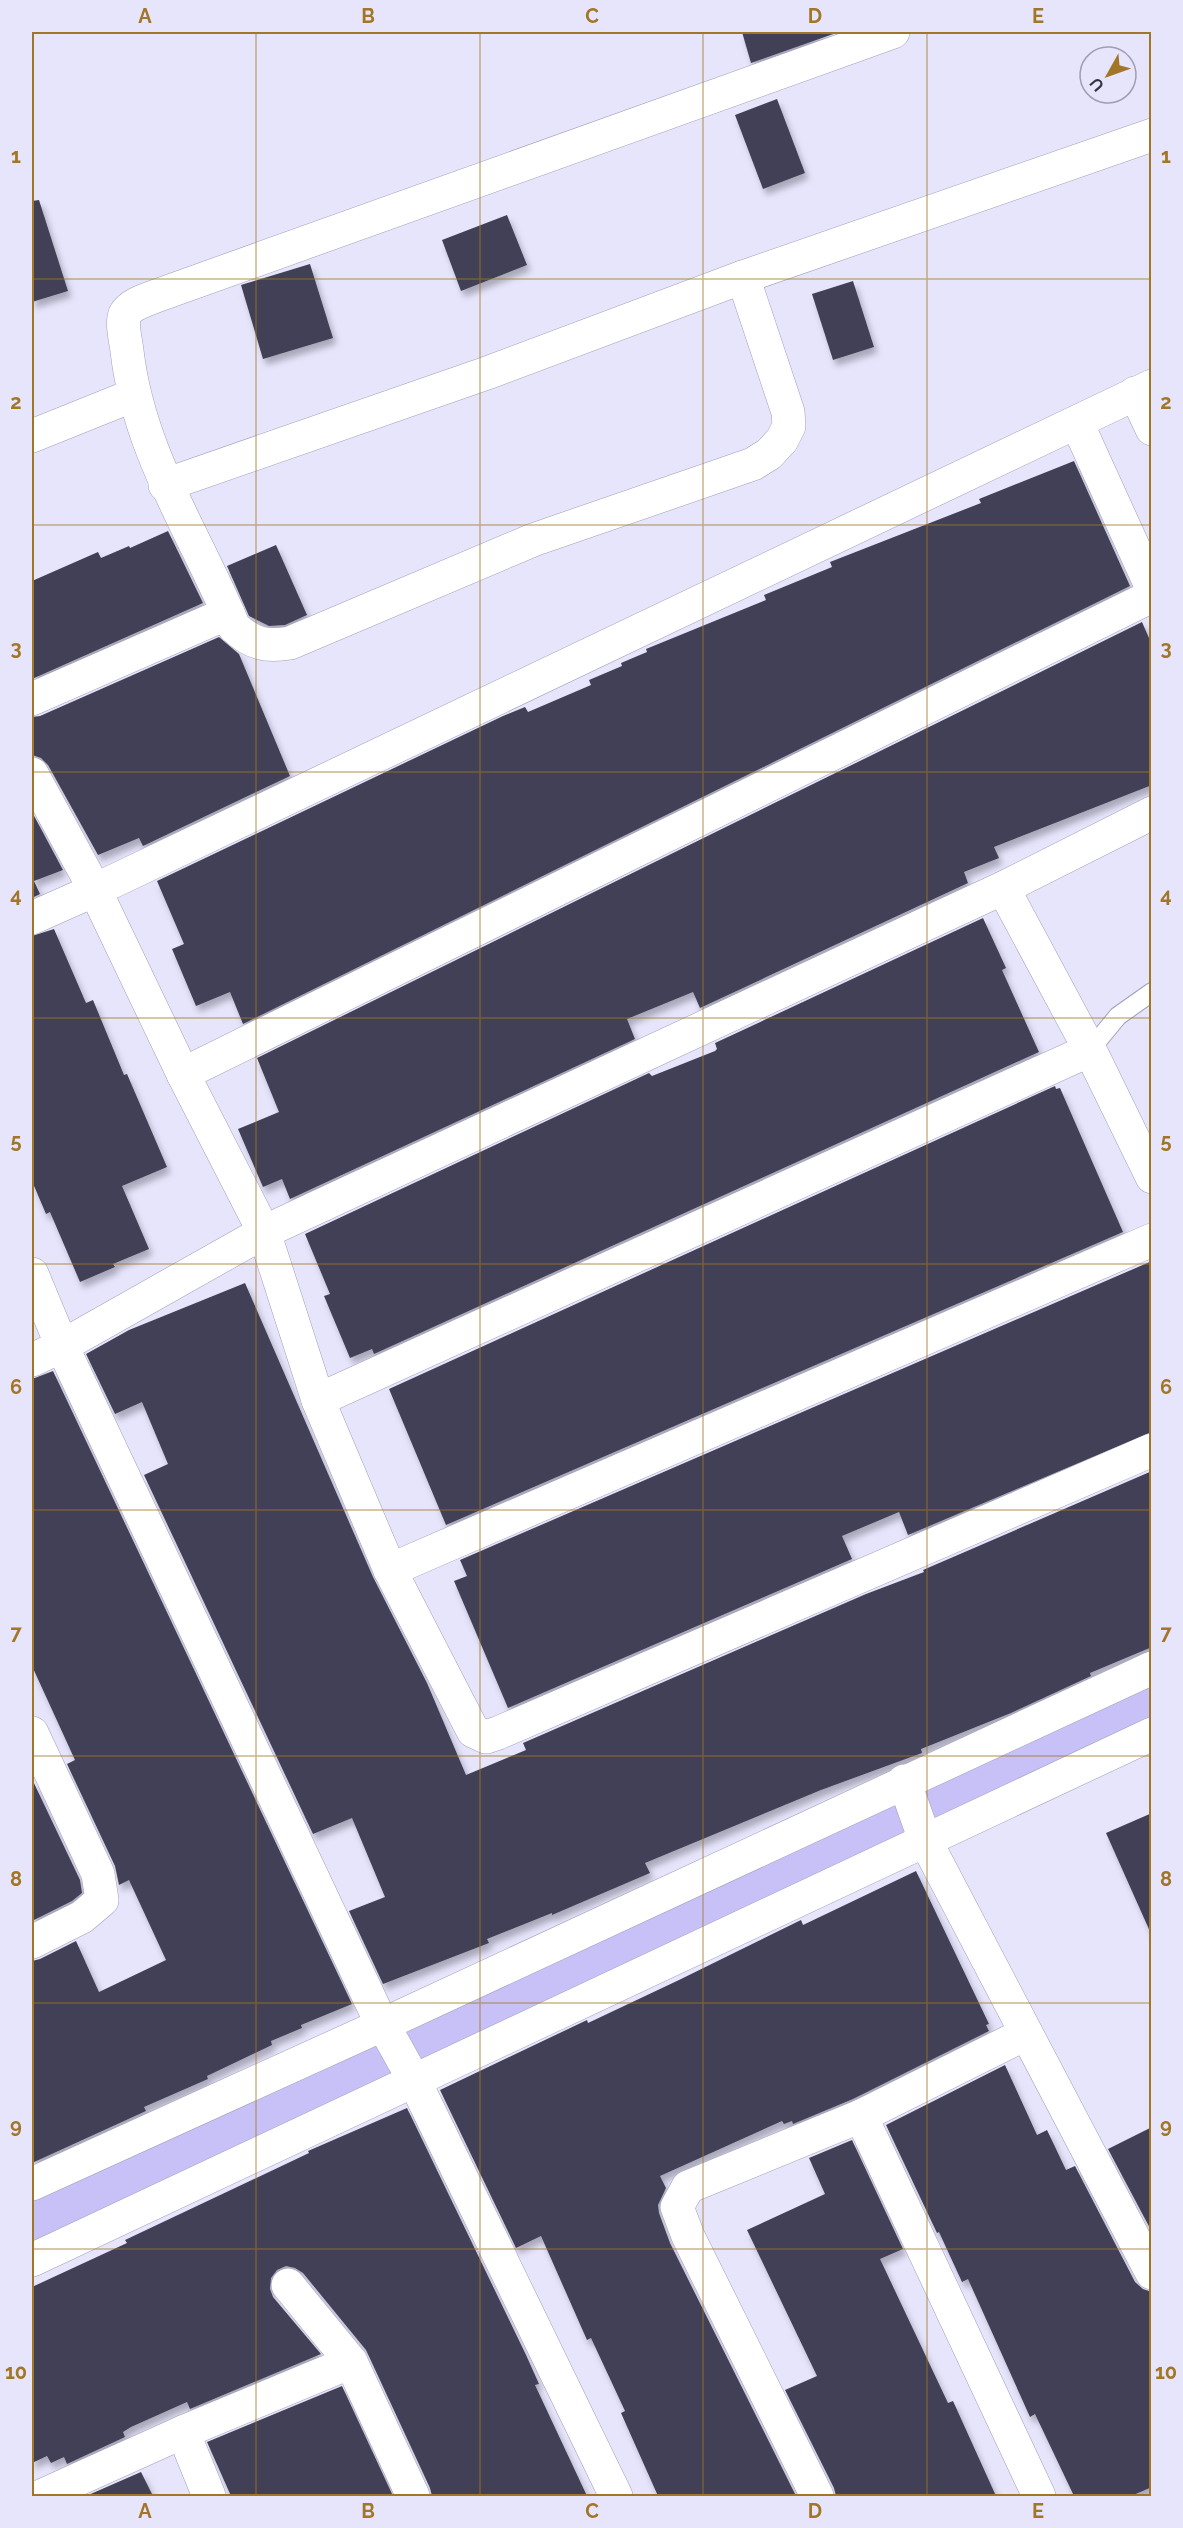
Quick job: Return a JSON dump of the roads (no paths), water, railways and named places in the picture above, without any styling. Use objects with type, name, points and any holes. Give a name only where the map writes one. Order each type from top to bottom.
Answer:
[{"type":"street","points":[[743,277],[788,412],[789,426],[782,440],[769,454],[736,471],[533,540],[290,642],[272,646],[257,644],[234,627],[165,485],[144,432],[134,395],[124,318],[131,307],[167,292],[893,32]]},
{"type":"street","points":[[165,485],[487,373],[743,277],[1152,135]]},
{"type":"street","points":[[32,918],[1077,423],[1143,389],[1152,429]]},
{"type":"street","points":[[32,436],[134,395]]},
{"type":"street","points":[[1077,423],[1152,588]]},
{"type":"street","points":[[183,1074],[1152,596]]},
{"type":"street","points":[[32,699],[228,613]]},
{"type":"street","points":[[32,774],[95,890],[183,1074],[264,1232],[318,1400],[390,1570],[473,1731],[486,1737],[1152,1450]]},
{"type":"street","points":[[32,1360],[62,1346],[264,1232],[1003,888],[1152,813]]},
{"type":"street","points":[[1003,888],[1090,1050],[1152,1177]]},
{"type":"street","points":[[318,1400],[1090,1050]]},
{"type":"street","points":[[390,1570],[1152,1240]]},
{"type":"street","points":[[32,1274],[62,1346],[382,2025],[414,2080],[616,2496]]},
{"type":"street","points":[[32,2184],[382,2025],[1152,1668]]},
{"type":"street","points":[[32,1733],[98,1874],[102,1900],[82,1917],[32,1942]]},
{"type":"street","points":[[32,2260],[1152,1734]]},
{"type":"street","points":[[904,1781],[926,1840],[1025,2034],[1152,2273]]},
{"type":"street","points":[[817,2496],[688,2236],[677,2208],[688,2187],[861,2116],[1025,2034]]},
{"type":"street","points":[[861,2116],[1039,2496]]},
{"type":"street","points":[[288,2285],[351,2362],[413,2496]]},
{"type":"street","points":[[41,2496],[183,2432],[351,2362]]},
{"type":"street","points":[[183,2432],[209,2496]]},
{"type":"lane","points":[[1090,1050],[1118,1016],[1152,992]]}]
